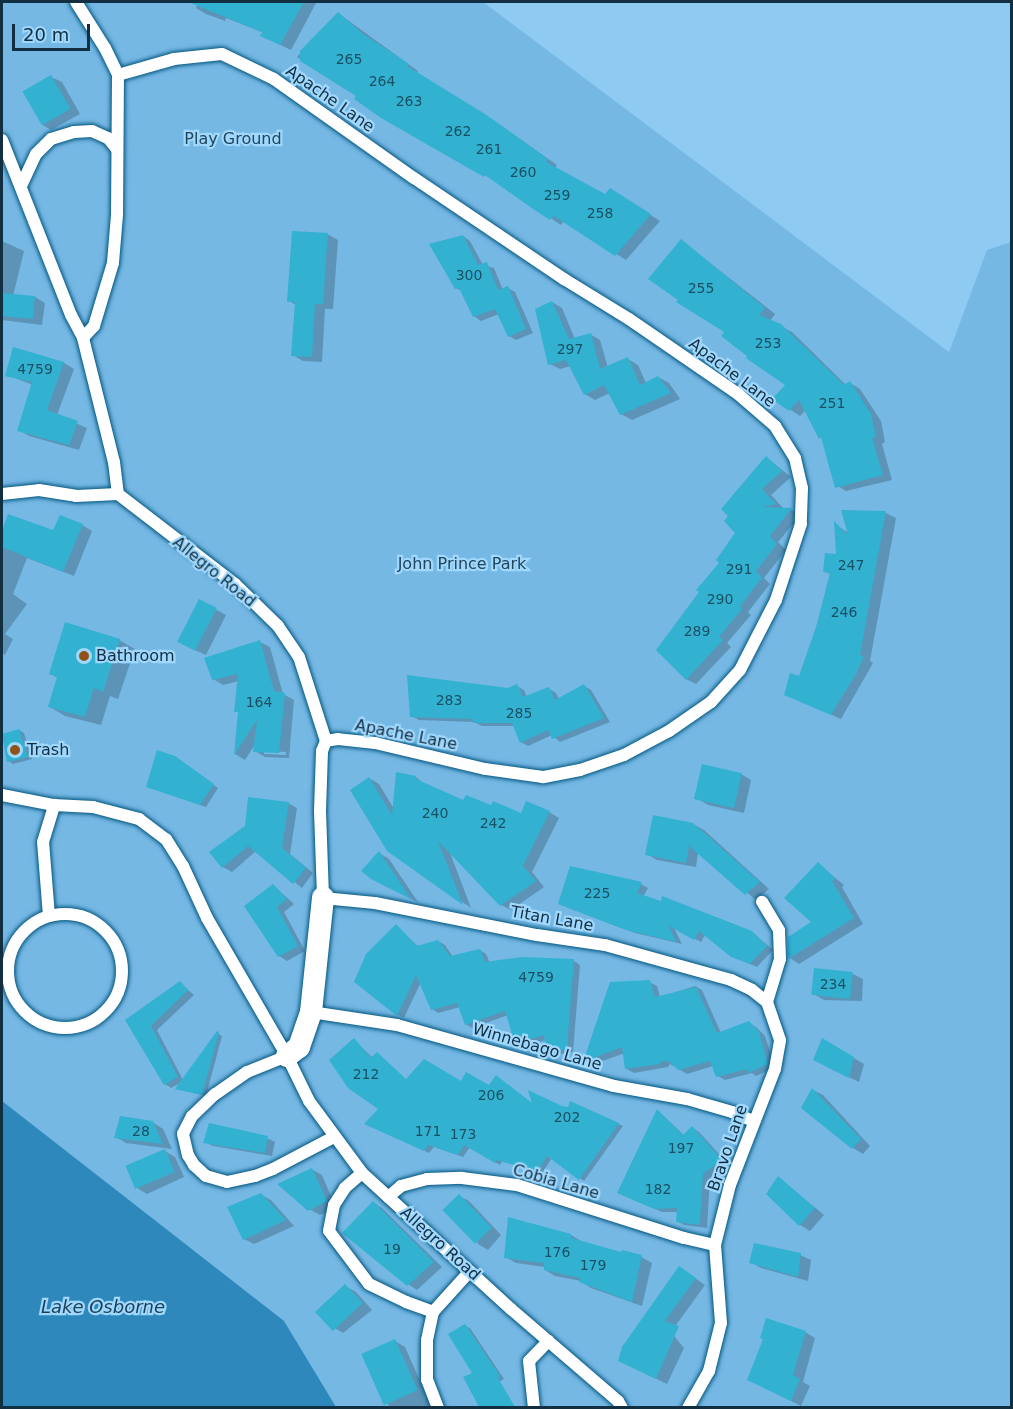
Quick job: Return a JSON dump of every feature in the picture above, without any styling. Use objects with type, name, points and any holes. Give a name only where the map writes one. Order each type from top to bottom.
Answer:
[{"type":"street","name":"Allegro Road","points":[[287,1056],[299,1047],[311,1012],[323,898]]},
{"type":"lane","points":[[76,2],[105,48],[118,75],[117,215],[112,263],[94,326],[83,338]]},
{"type":"lane","name":"Apache Lane","points":[[118,75],[174,59],[222,54],[274,79],[414,178],[564,279],[629,319],[729,388],[775,426],[795,458],[802,488],[801,524],[776,600],[740,670],[711,702],[669,731],[624,755],[580,770],[543,777],[485,769],[375,742],[338,739],[326,741]]},
{"type":"lane","points":[[21,186],[36,154],[51,140],[74,132],[92,131],[108,138],[117,149]]},
{"type":"lane","points":[[2,140],[71,315],[83,338],[114,462],[118,494],[76,496],[39,490],[2,494]]},
{"type":"lane","name":"Allegro Road","points":[[118,494],[236,584],[278,626],[299,657],[326,741],[322,751],[320,811],[323,898]]},
{"type":"lane","name":"Allegro Road","points":[[2,795],[54,805],[93,807],[139,819],[166,839],[183,866],[207,918],[287,1056],[309,1101],[362,1173],[622,1407]]},
{"type":"lane","points":[[50,916],[43,842],[54,805]]},
{"type":"lane","name":"Titan Lane","points":[[323,898],[385,904],[537,935],[605,945],[731,980],[752,990],[767,1002]]},
{"type":"lane","points":[[762,902],[779,930],[780,959],[767,1002]]},
{"type":"lane","points":[[67,914],[93,922],[113,940],[120,956],[120,982],[110,1007],[96,1019],[78,1027],[58,1028],[39,1023],[23,1011],[12,995],[7,976],[9,956],[17,938],[31,924],[50,916],[67,914]]},
{"type":"lane","name":"Bravo Lane","points":[[688,1407],[709,1371],[721,1323],[715,1245],[730,1185],[775,1069],[780,1040],[767,1002]]},
{"type":"lane","name":"Winnebago Lane","points":[[311,1012],[397,1025],[614,1086],[687,1099],[732,1112],[753,1122]]},
{"type":"lane","points":[[287,1056],[247,1072],[215,1094],[192,1116],[183,1134],[188,1155],[194,1165],[206,1176],[227,1182],[255,1176],[273,1169],[334,1137]]},
{"type":"lane","points":[[362,1173],[345,1188],[334,1205],[329,1231],[369,1284],[433,1312]]},
{"type":"lane","name":"Cobia Lane","points":[[388,1197],[401,1186],[427,1179],[462,1178],[517,1185],[684,1238],[715,1245]]},
{"type":"lane","points":[[438,1407],[427,1380],[427,1340],[433,1312],[470,1271]]},
{"type":"lane","points":[[534,1407],[529,1361],[548,1341]]},
{"type":"shaded area","points":[[478,2],[1011,2],[1011,242],[987,251],[949,352]]},
{"type":"green space","name":"John Prince Park","points":[[2,2],[483,2],[949,352],[987,250],[1011,242],[1011,1407],[2,1408]]},
{"type":"water","name":"Lake Osborne","points":[[2,1101],[284,1321],[336,1407],[2,1407]]},
{"type":"building","points":[[188,2],[304,2],[280,45],[260,36],[262,32]]},
{"type":"building","points":[[338,12],[363,34],[409,64],[407,66],[485,114],[548,159],[546,162],[605,194],[610,188],[651,214],[615,256],[554,216],[550,220],[485,175],[484,177],[381,118],[354,99],[356,96],[300,61],[300,51]]},
{"type":"building","points":[[51,75],[70,109],[42,125],[22,92]]},
{"type":"building","points":[[292,231],[328,233],[323,304],[315,304],[312,357],[291,356],[295,302],[287,302]]},
{"type":"building","points":[[463,235],[478,265],[487,262],[498,290],[508,286],[526,329],[508,337],[495,309],[473,317],[459,288],[455,289],[429,244]]},
{"type":"building","points":[[681,239],[765,308],[759,315],[781,324],[844,385],[850,381],[871,414],[876,437],[872,438],[883,475],[835,488],[821,437],[819,439],[799,400],[789,411],[772,399],[785,385],[746,358],[747,356],[721,336],[724,332],[676,302],[678,300],[648,279]]},
{"type":"building","points":[[2,293],[35,296],[33,319],[2,316]]},
{"type":"building","points":[[552,301],[569,339],[591,333],[600,369],[628,357],[640,385],[658,376],[671,393],[620,415],[604,385],[584,395],[566,360],[548,365],[535,309]]},
{"type":"building","points":[[13,347],[64,362],[47,410],[78,421],[69,445],[17,431],[32,382],[5,376]]},
{"type":"building","points":[[766,456],[782,471],[762,489],[776,504],[762,507],[792,508],[770,536],[777,544],[756,571],[762,578],[740,606],[742,609],[719,637],[723,640],[686,680],[656,650],[699,592],[696,590],[719,563],[716,560],[735,533],[724,521],[728,516],[721,509]]},
{"type":"building","points":[[841,510],[886,511],[860,655],[864,656],[856,674],[831,715],[784,695],[790,673],[799,676],[816,627],[830,573],[823,572],[825,553],[836,554],[834,521],[848,535]]},
{"type":"building","points":[[8,514],[53,530],[60,515],[83,524],[63,572],[2,547],[2,531]]},
{"type":"building","points":[[199,599],[217,608],[195,651],[177,642]]},
{"type":"building","name":"Bathroom","points":[[65,622],[120,639],[103,692],[94,688],[85,717],[48,707],[57,677],[49,674]]},
{"type":"building","points":[[260,640],[274,691],[285,693],[279,753],[253,752],[257,720],[234,755],[238,712],[234,712],[238,674],[212,680],[204,658]]},
{"type":"building","points":[[407,675],[508,688],[517,684],[523,697],[549,687],[555,700],[584,684],[604,718],[552,739],[548,730],[520,743],[512,723],[473,723],[473,719],[410,717]]},
{"type":"building","name":"Trash","points":[[19,729],[28,757],[7,762],[2,734]]},
{"type":"building","points":[[157,750],[175,756],[214,784],[200,805],[146,787]]},
{"type":"building","points":[[702,764],[742,773],[734,808],[694,799]]},
{"type":"building","points":[[396,772],[416,776],[416,779],[463,800],[466,795],[491,805],[493,801],[521,813],[526,801],[550,811],[523,866],[536,881],[500,906],[438,841],[463,905],[387,851],[350,790],[369,777],[392,815]]},
{"type":"building","points":[[248,797],[289,802],[282,848],[306,868],[293,884],[248,846],[222,868],[209,852],[245,826]]},
{"type":"building","points":[[653,815],[693,823],[760,882],[745,895],[689,846],[686,863],[645,855]]},
{"type":"building","points":[[379,851],[411,899],[371,879],[361,871]]},
{"type":"building","points":[[818,862],[835,878],[832,881],[854,918],[788,959],[788,937],[811,922],[784,898]]},
{"type":"building","points":[[570,866],[642,882],[637,893],[661,901],[662,896],[752,931],[767,946],[750,964],[731,957],[699,931],[694,940],[669,926],[676,942],[626,930],[558,904]]},
{"type":"building","points":[[273,884],[287,899],[277,907],[298,946],[278,957],[244,906]]},
{"type":"building","points":[[396,924],[417,946],[438,940],[450,956],[480,949],[485,962],[522,957],[574,959],[567,1049],[546,1053],[544,1035],[515,1044],[505,1011],[465,1025],[457,1003],[431,1010],[416,975],[397,1016],[354,982],[366,954]]},
{"type":"building","points":[[814,968],[853,972],[850,999],[811,995]]},
{"type":"building","points":[[650,980],[655,997],[696,987],[717,1033],[749,1021],[759,1032],[768,1064],[748,1073],[747,1069],[716,1077],[710,1061],[678,1070],[670,1062],[662,1061],[660,1064],[625,1069],[622,1047],[583,1062],[610,982]]},
{"type":"building","points":[[180,981],[188,990],[151,1026],[178,1077],[164,1085],[125,1020]]},
{"type":"building","points":[[217,1031],[219,1032],[202,1095],[175,1089]]},
{"type":"building","points":[[354,1038],[371,1058],[377,1052],[406,1079],[424,1059],[461,1081],[466,1072],[489,1085],[496,1075],[532,1103],[528,1090],[562,1106],[568,1107],[570,1101],[619,1123],[579,1180],[547,1156],[537,1172],[497,1160],[495,1163],[464,1145],[458,1155],[428,1145],[424,1151],[364,1124],[378,1109],[348,1088],[329,1060]]},
{"type":"building","points":[[822,1038],[854,1057],[849,1078],[813,1060]]},
{"type":"building","points":[[812,1088],[861,1139],[852,1149],[801,1108]]},
{"type":"building","points":[[657,1109],[683,1135],[692,1126],[722,1160],[703,1174],[700,1225],[676,1222],[677,1208],[654,1209],[617,1193]]},
{"type":"building","points":[[120,1116],[153,1121],[163,1144],[114,1138]]},
{"type":"building","points":[[209,1123],[268,1136],[265,1153],[203,1143]]},
{"type":"building","points":[[165,1149],[175,1172],[135,1189],[125,1166]]},
{"type":"building","points":[[312,1168],[327,1201],[308,1211],[277,1184]]},
{"type":"building","points":[[778,1176],[815,1208],[799,1226],[766,1194]]},
{"type":"building","points":[[261,1193],[286,1220],[243,1240],[227,1207]]},
{"type":"building","points":[[459,1194],[492,1228],[475,1244],[442,1210]]},
{"type":"building","points":[[373,1201],[434,1262],[407,1286],[342,1233]]},
{"type":"building","points":[[508,1217],[571,1234],[571,1238],[621,1252],[622,1250],[642,1255],[632,1302],[579,1282],[580,1278],[544,1270],[544,1263],[504,1258]]},
{"type":"building","points":[[754,1243],[801,1253],[798,1277],[749,1263]]},
{"type":"building","points":[[679,1266],[696,1278],[665,1321],[679,1326],[656,1379],[618,1361],[622,1347]]},
{"type":"building","points":[[345,1284],[363,1303],[333,1331],[315,1312]]},
{"type":"building","points":[[766,1318],[806,1331],[793,1375],[800,1379],[791,1401],[747,1380],[763,1339],[760,1338]]},
{"type":"building","points":[[465,1324],[500,1376],[498,1378],[515,1407],[479,1407],[463,1377],[472,1373],[448,1334]]},
{"type":"building","points":[[395,1339],[418,1390],[384,1405],[361,1354]]},
{"type":"place","name":"Bathroom","points":[[84,656]]},
{"type":"place","name":"Trash","points":[[15,750]]},
{"type":"park label","name":"Play Ground","points":[[233,139]]}]
